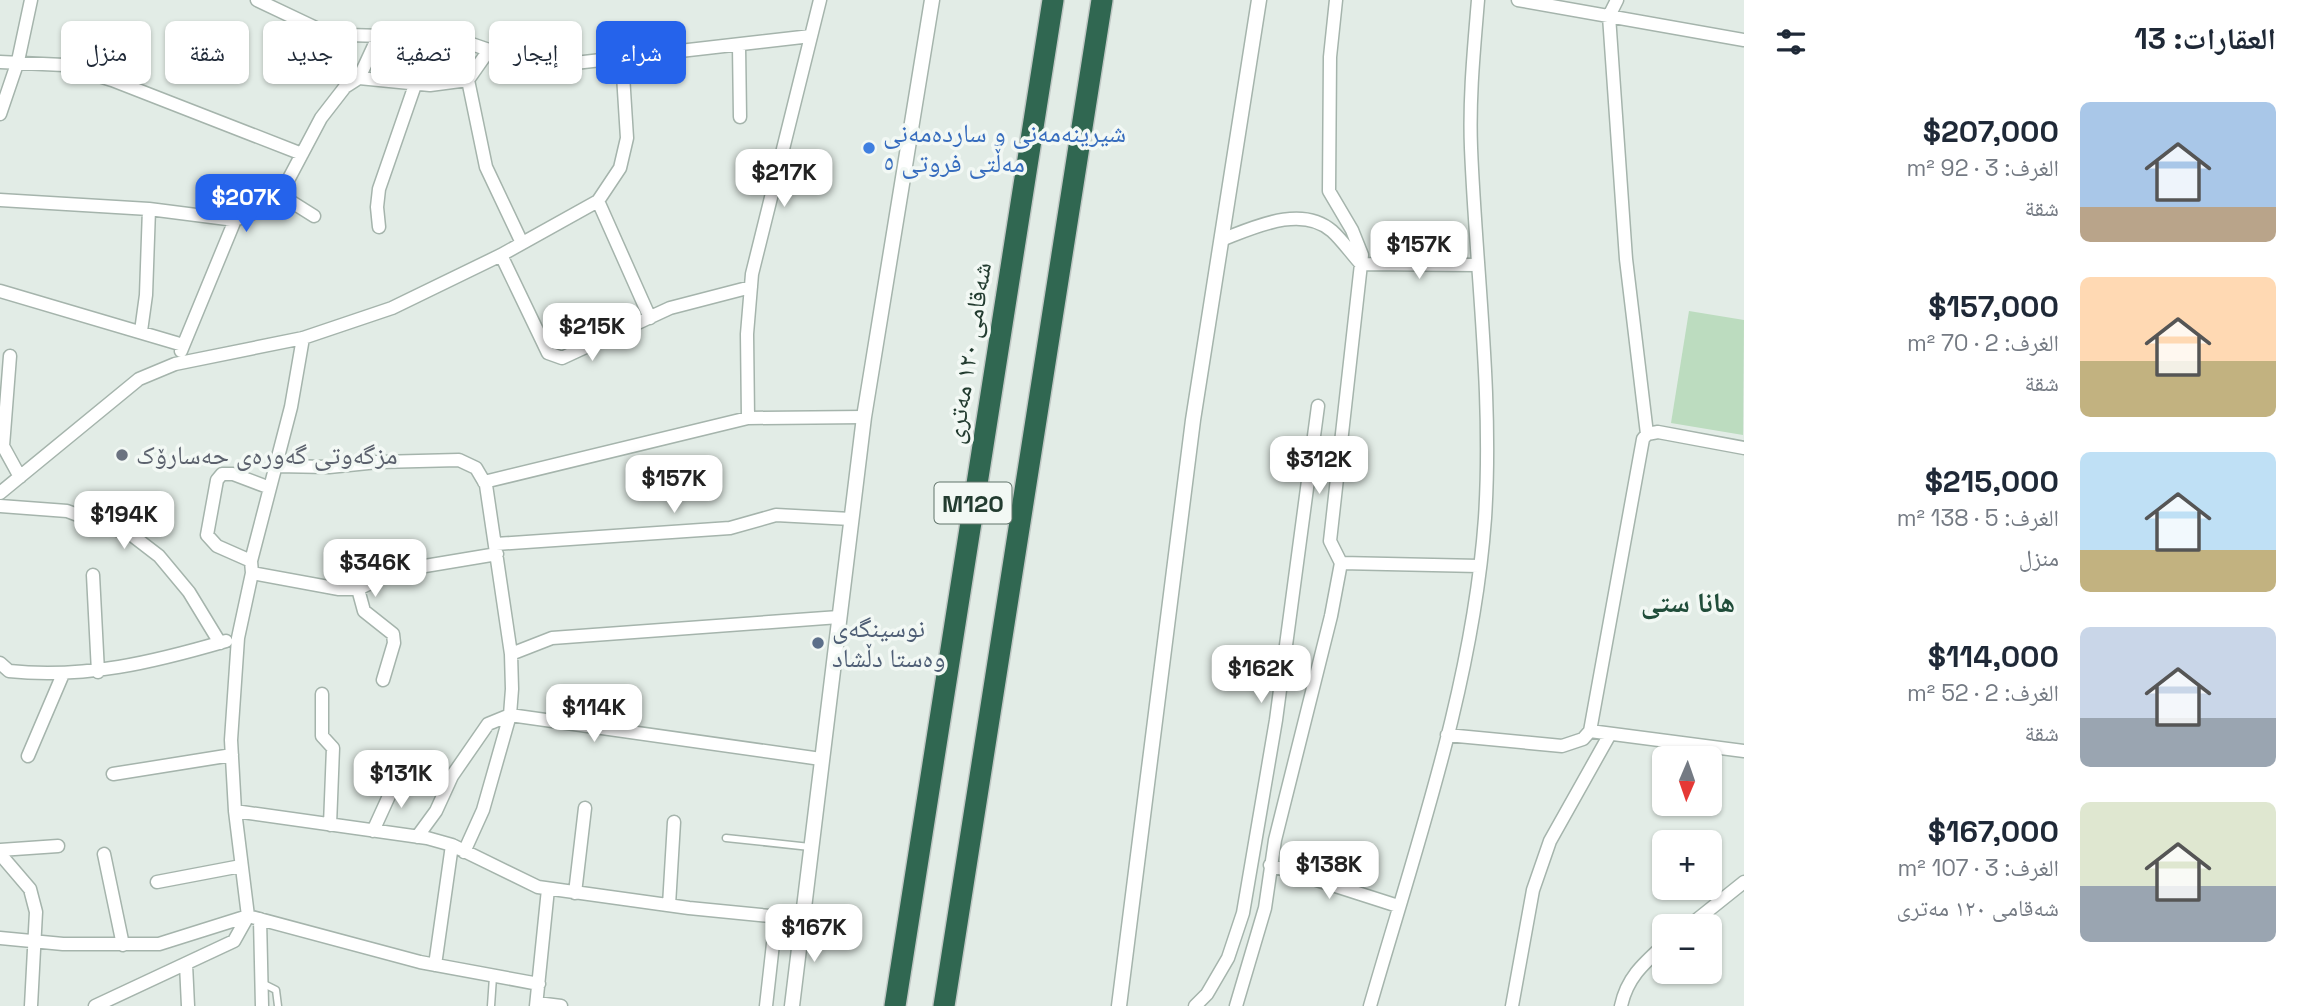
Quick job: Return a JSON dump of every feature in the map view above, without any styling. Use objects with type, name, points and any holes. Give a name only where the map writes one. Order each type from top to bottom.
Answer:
[{"type":"highway","name":"شەقامی ١٢٠ مەتری","points":[[895,1006],[1054,0]]},
{"type":"highway","name":"M120","points":[[944,1006],[1102,0]]},
{"type":"street","points":[[0,114],[18,61],[31,0]]},
{"type":"street","points":[[257,0],[276,3],[318,29],[371,36]]},
{"type":"street","points":[[748,418],[747,334],[751,287],[772,188],[820,0]]},
{"type":"street","points":[[792,1006],[864,418],[932,0]]},
{"type":"street","points":[[1119,1006],[1169,593],[1259,0]]},
{"type":"street","points":[[1236,1006],[1265,908],[1270,865],[1331,616],[1341,563],[1330,541],[1360,264],[1358,244],[1329,191],[1330,57],[1336,0]]},
{"type":"street","points":[[1370,1006],[1447,735],[1471,627],[1479,566],[1487,451],[1471,121],[1478,0]]},
{"type":"street","points":[[1518,0],[1744,40]]},
{"type":"street","points":[[1447,735],[1562,746],[1583,739],[1590,731],[1619,584],[1639,449],[1647,434],[1626,259],[1609,16],[1617,0]]},
{"type":"street","points":[[686,52],[811,36]]},
{"type":"street","points":[[475,45],[489,50],[475,70]]},
{"type":"street","points":[[739,46],[740,117]]},
{"type":"street","points":[[0,200],[149,209],[235,220],[264,209],[279,194],[321,118],[345,87],[359,78],[371,52]]},
{"type":"street","points":[[0,62],[64,65],[112,80],[302,153]]},
{"type":"street","points":[[359,78],[415,85],[453,84]]},
{"type":"street","points":[[469,84],[486,167],[521,241]]},
{"type":"street","points":[[0,493],[139,379],[175,364],[303,338],[392,308],[501,255],[521,241],[598,201],[620,168],[626,138],[623,84]]},
{"type":"street","points":[[379,226],[379,189],[415,85]]},
{"type":"street","points":[[279,194],[314,216]]},
{"type":"street","points":[[598,201],[650,318]]},
{"type":"street","points":[[141,331],[146,295],[149,209]]},
{"type":"street","points":[[1221,240],[1269,222],[1296,219],[1319,223],[1332,231],[1360,264],[1479,265]]},
{"type":"street","points":[[175,364],[235,220]]},
{"type":"street","points":[[501,255],[548,353],[562,358],[670,308],[751,287]]},
{"type":"street","points":[[0,291],[183,345]]},
{"type":"street","points":[[262,1006],[254,917],[241,866],[235,811],[232,755],[238,638],[270,488],[291,407],[303,338]]},
{"type":"street","points":[[10,356],[3,446],[20,477]]},
{"type":"street","points":[[1195,1006],[1207,994],[1228,958],[1243,913],[1276,720],[1318,407]]},
{"type":"street","points":[[484,482],[748,418],[864,418]]},
{"type":"street","points":[[1647,434],[1658,432],[1744,448]]},
{"type":"street","points":[[276,466],[329,467],[378,462],[459,460],[476,468],[484,482],[497,549],[511,654],[510,715],[483,810],[464,852]]},
{"type":"street","points":[[270,488],[233,474],[222,474],[217,480],[207,535],[217,547],[252,567],[339,589],[358,589],[395,571],[497,549],[730,528],[776,515],[851,519]]},
{"type":"street","points":[[0,506],[68,511],[133,536],[159,556],[189,592],[220,643]]},
{"type":"street","points":[[1341,563],[1479,566]]},
{"type":"street","points":[[93,575],[99,672]]},
{"type":"street","points":[[358,589],[363,611],[393,634],[394,643],[383,681]]},
{"type":"street","points":[[511,654],[552,638],[839,617]]},
{"type":"street","points":[[0,663],[9,671],[63,674],[99,672],[168,658],[238,638]]},
{"type":"street","points":[[28,756],[63,674]]},
{"type":"street","points":[[322,694],[322,736],[333,748],[330,825]]},
{"type":"street","points":[[417,837],[436,811],[452,776],[488,724],[510,715],[821,759]]},
{"type":"street","points":[[1590,731],[1744,751]]},
{"type":"street","points":[[1512,1006],[1533,890],[1550,841],[1610,734]]},
{"type":"street","points":[[113,774],[232,755]]},
{"type":"street","points":[[373,831],[399,774]]},
{"type":"street","points":[[575,893],[585,808]]},
{"type":"street","points":[[235,811],[417,837],[452,845],[512,876],[548,889],[801,919]]},
{"type":"street","points":[[669,905],[674,822]]},
{"type":"street","points":[[435,965],[452,845]]},
{"type":"street","points":[[0,852],[58,846]]},
{"type":"street","points":[[0,852],[30,889],[36,912],[31,1006]]},
{"type":"street","points":[[104,854],[123,945]]},
{"type":"street","points":[[1270,865],[1398,906]]},
{"type":"street","points":[[157,882],[241,866]]},
{"type":"street","points":[[1704,914],[1744,882]]},
{"type":"street","points":[[548,889],[537,1005],[561,1006]]},
{"type":"street","points":[[95,1006],[234,941],[254,917]]},
{"type":"street","points":[[0,938],[35,943],[159,944],[254,917],[435,965],[539,984]]},
{"type":"street","points":[[766,1006],[776,917]]},
{"type":"street","points":[[1620,1006],[1625,988],[1633,974],[1652,956]]},
{"type":"street","points":[[186,964],[188,1006]]},
{"type":"lane","points":[[726,838],[810,847]]},
{"type":"lane","points":[[491,1006],[493,977]]},
{"type":"lane","points":[[262,983],[276,990],[278,1006]]},
{"type":"green space","points":[[1689,311],[1744,320],[1743,435],[1671,423]]},
{"type":"place","name":"شیرینەمەنی و ساردەمەنی مەڵتی فروتی ٥","points":[[869,148]]},
{"type":"place","name":"مزگەوتی گەورەی حەسارۆک","points":[[122,455]]},
{"type":"place","name":"نوسینگەی وەستا دڵشاد","points":[[818,643]]},
{"type":"district","name":"هانا ستى","points":[[1688,602]]}]
